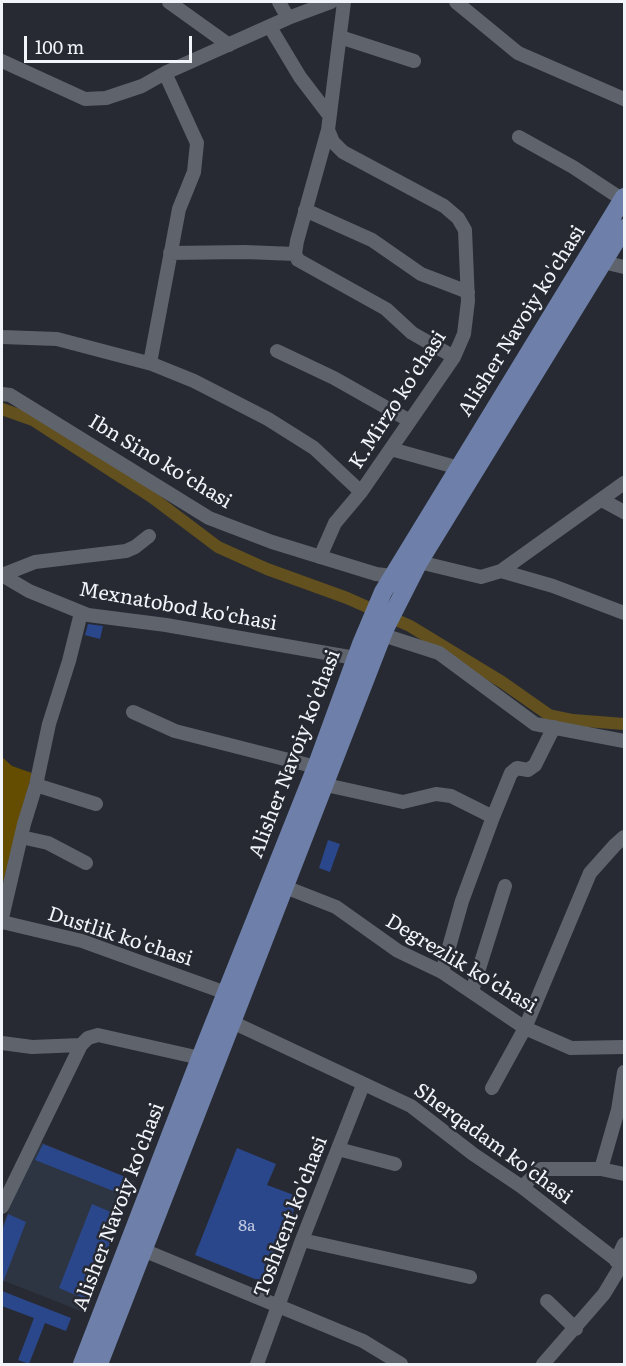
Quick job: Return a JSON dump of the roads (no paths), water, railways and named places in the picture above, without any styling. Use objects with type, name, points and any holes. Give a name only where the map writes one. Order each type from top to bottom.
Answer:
[{"type":"main road","name":"Alisher Navoiy ko'chasi","points":[[412,559],[459,468],[624,198]]},
{"type":"main road","name":"Alisher Navoiy ko'chasi","points":[[99,1365],[326,785],[379,628],[395,588],[624,228]]},
{"type":"main road","name":"Alisher Navoiy ko'chasi","points":[[82,1365],[200,1058],[316,767],[355,658],[379,628]]},
{"type":"street","points":[[169,2],[229,45]]},
{"type":"street","points":[[279,2],[288,18]]},
{"type":"street","points":[[2,78],[6,63],[85,99],[106,98],[142,86],[165,73],[288,18],[331,2]]},
{"type":"street","points":[[344,2],[327,130],[295,254],[305,266],[386,309],[412,333],[454,357]]},
{"type":"street","points":[[456,2],[518,53],[624,99]]},
{"type":"street","points":[[270,27],[300,77],[329,115]]},
{"type":"street","points":[[339,37],[414,61]]},
{"type":"street","points":[[150,363],[179,209],[194,172],[197,143],[165,73]]},
{"type":"street","name":"K.Mirzo ko'chasi","points":[[320,557],[335,523],[362,492],[454,357],[464,334],[468,292],[465,230],[458,218],[444,206],[343,152],[333,142],[327,130]]},
{"type":"street","points":[[519,137],[624,198]]},
{"type":"street","points":[[306,210],[372,240],[422,274],[468,292]]},
{"type":"street","points":[[170,253],[295,254]]},
{"type":"street","points":[[603,262],[624,267]]},
{"type":"street","points":[[2,337],[57,339],[150,363],[194,381],[268,419],[314,448],[362,492]]},
{"type":"street","points":[[278,351],[334,378],[410,421]]},
{"type":"street","name":"Ibn Sino ko‘chasi","points":[[2,394],[10,395],[209,518],[376,574],[395,588]]},
{"type":"street","points":[[391,449],[459,468]]},
{"type":"street","points":[[412,559],[482,576],[501,571],[624,483]]},
{"type":"street","points":[[602,500],[624,512]]},
{"type":"street","points":[[2,575],[35,562],[126,551],[149,536]]},
{"type":"street","points":[[501,571],[553,586],[624,613]]},
{"type":"street","name":"Mexnatobod ko'chasi","points":[[2,575],[29,591],[81,613],[166,625],[355,658]]},
{"type":"street","points":[[2,920],[49,724],[81,613]]},
{"type":"street","points":[[379,628],[439,653],[536,724],[624,741]]},
{"type":"street","points":[[133,712],[176,731],[316,767]]},
{"type":"street","points":[[442,972],[462,901],[511,773],[517,768],[528,770],[535,765],[554,727]]},
{"type":"street","points":[[36,785],[96,804]]},
{"type":"street","points":[[326,785],[403,802],[436,794],[451,796],[493,817]]},
{"type":"street","points":[[21,837],[48,843],[86,863]]},
{"type":"street","points":[[492,1089],[525,1028],[590,873],[624,837]]},
{"type":"street","points":[[472,991],[505,886]]},
{"type":"street","name":"Degrezlik ko'chasi","points":[[285,887],[336,907],[398,951],[442,972],[525,1028],[571,1048],[624,1047]]},
{"type":"street","name":"Dustlik ko'chasi","points":[[2,920],[82,940],[226,993]]},
{"type":"street","name":"Sherqadam ko'chasi","points":[[232,1022],[411,1106],[473,1154],[522,1187],[621,1264]]},
{"type":"street","points":[[2,1207],[81,1045],[88,1038],[98,1035],[200,1058]]},
{"type":"street","points":[[2,1043],[32,1047],[81,1045]]},
{"type":"street","points":[[601,1168],[618,1110],[624,1072]]},
{"type":"street","name":"Toshkent ko'chasi","points":[[258,1364],[302,1240],[363,1085]]},
{"type":"street","points":[[338,1149],[395,1164]]},
{"type":"street","points":[[522,1187],[542,1169],[601,1168],[624,1174]]},
{"type":"street","points":[[302,1240],[470,1277]]},
{"type":"street","points":[[543,1365],[604,1294],[621,1264],[624,1244]]},
{"type":"street","points":[[143,1250],[363,1341],[401,1365]]},
{"type":"street","points":[[547,1301],[576,1329]]},
{"type":"waterway","points":[[2,409],[33,420],[153,498],[218,547],[267,569],[347,598],[410,626],[502,682],[549,715],[573,720],[624,724]]}]
